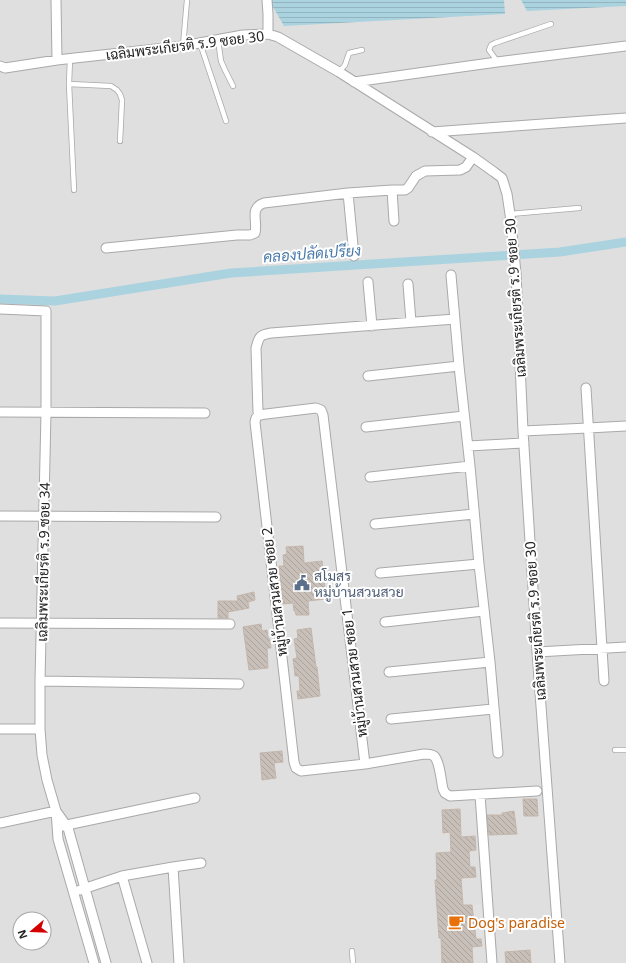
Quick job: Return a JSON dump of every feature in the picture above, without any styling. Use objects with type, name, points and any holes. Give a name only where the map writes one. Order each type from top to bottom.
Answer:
[{"type":"street","points":[[56,0],[56,60]]},
{"type":"street","points":[[267,0],[268,34]]},
{"type":"street","name":"เฉลิมพระเกียรติ ร.9 ซอย 30","points":[[0,66],[6,68],[56,60],[183,46],[243,35],[268,34],[278,37],[339,72],[472,157],[502,178],[507,194],[510,214],[516,273],[523,430],[537,652],[560,963]]},
{"type":"street","points":[[354,82],[626,46]]},
{"type":"street","points":[[432,132],[626,118]]},
{"type":"street","points":[[106,248],[250,235],[255,233],[256,228],[254,213],[256,208],[264,203],[348,193],[405,190],[416,176],[425,171],[460,170],[466,167],[472,157]]},
{"type":"street","points":[[392,190],[394,221]]},
{"type":"street","points":[[348,193],[354,256]]},
{"type":"street","points":[[451,275],[498,753]]},
{"type":"street","points":[[368,282],[372,326]]},
{"type":"street","points":[[408,284],[411,322]]},
{"type":"street","name":"เฉลิมพระเกียรติ ร.9 ซอย 34","points":[[0,309],[46,311],[46,413],[40,729],[42,756],[47,780],[61,826],[58,839],[94,963]]},
{"type":"street","points":[[261,415],[258,412],[256,348],[259,338],[262,335],[271,333],[455,319]]},
{"type":"street","points":[[368,376],[459,366]]},
{"type":"street","points":[[586,388],[604,681]]},
{"type":"street","name":"หมู่บ้านสวนสวย ซอย 1","points":[[261,415],[316,408],[321,410],[323,414],[365,764]]},
{"type":"street","points":[[0,412],[205,413]]},
{"type":"street","name":"หมู่บ้านสวนสวย ซอย 2","points":[[261,415],[256,418],[255,422],[294,762],[296,768],[301,771],[365,764]]},
{"type":"street","points":[[366,427],[464,416]]},
{"type":"street","points":[[523,430],[626,426]]},
{"type":"street","points":[[468,446],[524,443]]},
{"type":"street","points":[[370,477],[470,466]]},
{"type":"street","points":[[375,524],[474,514]]},
{"type":"street","points":[[0,516],[216,517]]},
{"type":"street","points":[[380,573],[479,564]]},
{"type":"street","points":[[385,622],[484,611]]},
{"type":"street","points":[[0,623],[230,624]]},
{"type":"street","points":[[537,652],[626,647]]},
{"type":"street","points":[[389,672],[490,662]]},
{"type":"street","points":[[40,682],[239,684]]},
{"type":"street","points":[[391,719],[493,709]]},
{"type":"street","points":[[0,729],[40,729]]},
{"type":"street","points":[[365,764],[430,754],[434,756],[437,761],[443,789],[447,795],[455,797],[537,791]]},
{"type":"street","points":[[480,795],[492,963]]},
{"type":"street","points":[[61,826],[195,798]]},
{"type":"street","points":[[0,823],[56,811]]},
{"type":"street","name":"เฉลิมพระเกียรติ ร.9 ซอย 34","points":[[61,826],[69,832],[106,963]]},
{"type":"street","points":[[74,891],[122,876],[201,863]]},
{"type":"street","points":[[173,867],[179,963]]},
{"type":"street","points":[[122,876],[147,963]]},
{"type":"lane","points":[[183,46],[187,0]]},
{"type":"lane","points":[[497,62],[489,50],[495,43],[551,24]]},
{"type":"lane","points":[[218,40],[221,61],[233,86]]},
{"type":"lane","points":[[200,43],[226,121]]},
{"type":"lane","points":[[339,72],[345,65],[349,54],[362,50]]},
{"type":"lane","points":[[70,59],[69,84],[74,190]]},
{"type":"lane","points":[[69,84],[111,86],[117,90],[122,100],[120,141]]},
{"type":"lane","points":[[510,214],[579,208]]},
{"type":"lane","points":[[615,750],[626,750]]},
{"type":"lane","points":[[352,950],[353,963]]},
{"type":"shaded area","points":[[0,0],[626,0],[626,963],[0,963]]},
{"type":"shaded area","points":[[481,904],[484,936],[476,937],[472,905]]},
{"type":"water","points":[[269,0],[504,0],[505,14],[284,26]]},
{"type":"water","points":[[521,0],[626,0],[626,6],[527,11]]},
{"type":"building","name":"สโมสร หมู่บ้านสวนสวย","points":[[303,546],[304,563],[322,561],[326,599],[308,601],[309,615],[296,615],[293,603],[283,604],[279,566],[284,566],[283,555],[287,554],[286,547]]},
{"type":"building","points":[[254,592],[255,600],[248,602],[249,608],[228,612],[228,618],[218,618],[218,601],[238,601],[237,596]]},
{"type":"building","points":[[261,624],[262,631],[267,630],[271,648],[267,648],[268,668],[249,670],[243,627]]},
{"type":"building","points":[[311,628],[320,696],[298,699],[297,691],[300,691],[299,676],[295,676],[293,659],[297,658],[294,639],[298,638],[297,630]]},
{"type":"building","points":[[282,751],[283,762],[274,763],[276,778],[262,780],[260,753]]},
{"type":"building","points":[[523,799],[537,799],[538,816],[524,816]]},
{"type":"building","points":[[460,809],[461,837],[475,836],[476,850],[469,851],[470,867],[475,867],[476,877],[461,878],[463,905],[472,905],[476,939],[481,939],[482,946],[472,947],[473,963],[442,963],[435,880],[437,880],[436,853],[451,852],[450,832],[443,833],[442,810]]},
{"type":"building","points":[[514,811],[517,834],[489,835],[487,815],[502,815],[502,813]]},
{"type":"building","points":[[530,950],[531,963],[506,963],[505,952]]},
{"type":"waterway","name":"คลองปลัดเปรียง","points":[[0,299],[55,301],[231,273],[560,252],[626,242]]},
{"type":"place","name":"สโมสร หมู่บ้านสวนสวย","points":[[302,583]]},
{"type":"place","name":"Dog's paradise","points":[[456,922]]}]
